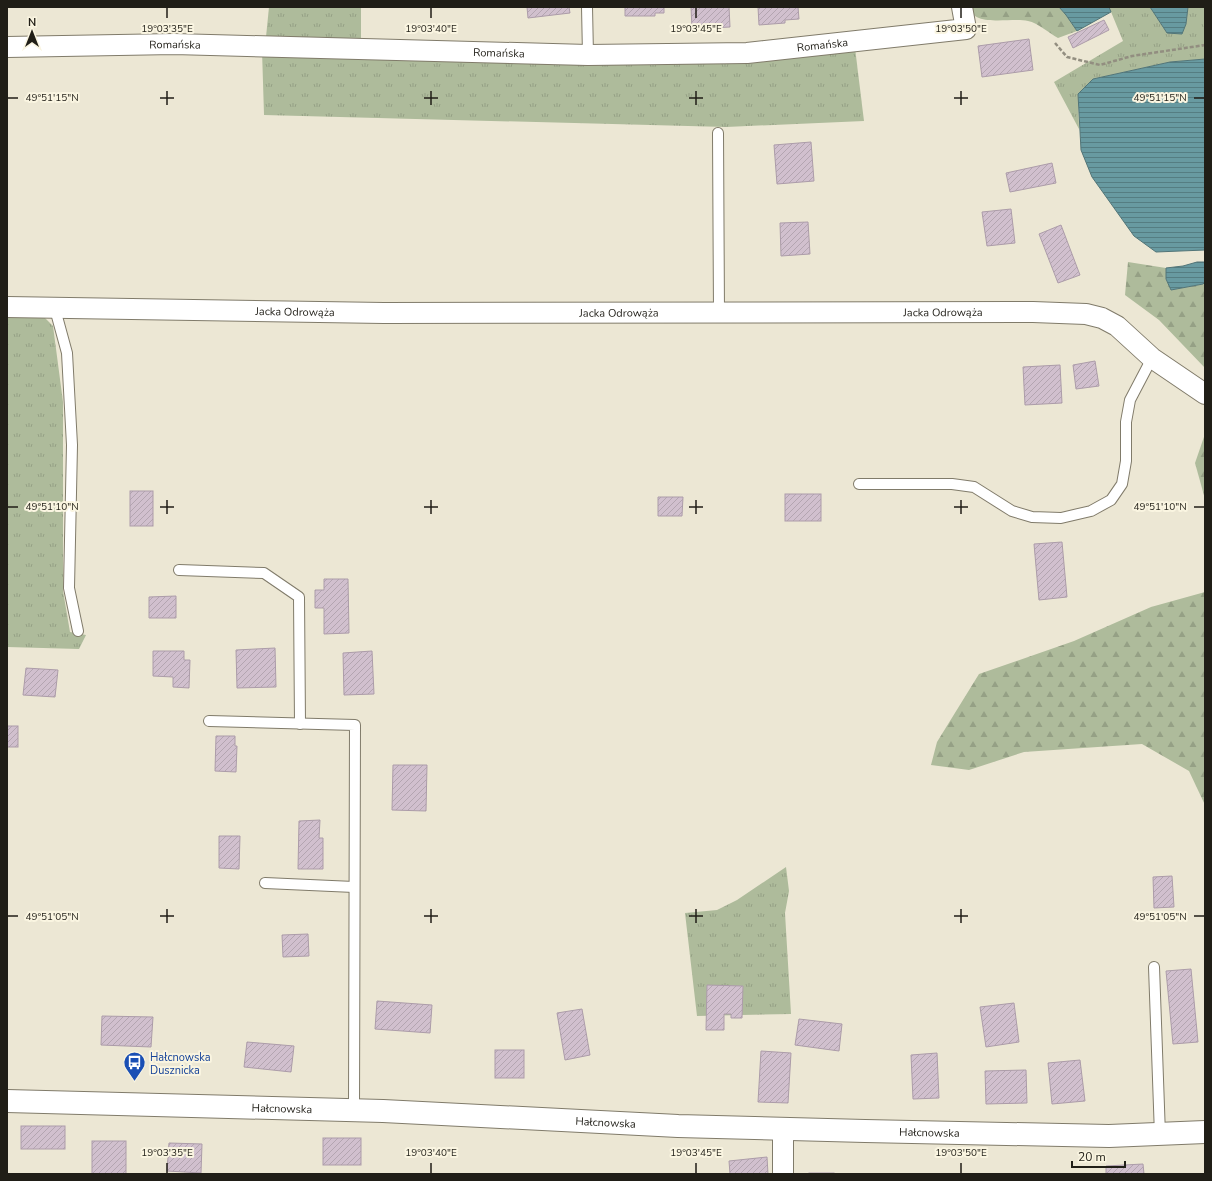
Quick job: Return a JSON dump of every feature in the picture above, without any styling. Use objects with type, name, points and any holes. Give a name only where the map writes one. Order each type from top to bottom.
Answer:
[{"type":"street","name":"Romańska","points":[[7,47],[174,44],[588,55],[747,53],[966,29],[962,7]]},
{"type":"street","name":"Jacka Odrowąża","points":[[7,307],[55,309],[384,313],[1033,312],[1086,314],[1102,318],[1117,326],[1152,358],[1205,394]]},
{"type":"street","name":"Hałcnowska","points":[[7,1101],[354,1110],[783,1129],[1027,1136],[1160,1135],[1205,1132]]},
{"type":"street","points":[[783,1129],[783,1174]]},
{"type":"lane","points":[[587,7],[588,55]]},
{"type":"lane","points":[[718,133],[719,313]]},
{"type":"lane","points":[[55,309],[67,353],[72,446],[69,588],[78,631]]},
{"type":"lane","points":[[859,484],[952,484],[974,487],[1012,512],[1032,517],[1061,518],[1091,511],[1111,500],[1122,484],[1126,461],[1126,422],[1130,400],[1152,358]]},
{"type":"lane","points":[[179,570],[264,573],[298,597],[300,724]]},
{"type":"lane","points":[[209,721],[355,725],[354,1110]]},
{"type":"lane","points":[[265,883],[354,887]]},
{"type":"lane","points":[[1154,967],[1160,1135]]},
{"type":"path","points":[[1055,43],[1067,57],[1100,65],[1132,56],[1205,45]]},
{"type":"green space","points":[[269,7],[361,7],[361,41],[266,37]]},
{"type":"green space","points":[[969,7],[1059,7],[1077,31],[1058,38],[1040,26],[1028,21],[985,20],[972,13]]},
{"type":"green space","points":[[1109,7],[1150,7],[1167,33],[1186,24],[1188,7],[1205,7],[1205,59],[1170,62],[1093,79],[1078,94],[1079,129],[1054,82],[1123,41]]},
{"type":"green space","points":[[855,48],[864,121],[726,127],[264,115],[262,50]]},
{"type":"green space","points":[[1128,262],[1166,268],[1166,279],[1171,290],[1203,284],[1205,282],[1205,368],[1159,320],[1125,295]]},
{"type":"green space","points":[[7,317],[45,318],[53,326],[63,402],[63,591],[70,632],[86,635],[79,649],[7,647]]},
{"type":"green space","points":[[1205,434],[1205,499],[1195,463]]},
{"type":"green space","points":[[1205,592],[1205,805],[1189,771],[1142,744],[1024,752],[969,770],[931,765],[937,742],[979,674],[1074,641],[1151,607]]},
{"type":"green space","points":[[786,867],[789,891],[785,913],[791,1014],[697,1016],[685,913],[717,910],[737,900]]},
{"type":"water","points":[[1059,7],[1109,7],[1111,12],[1077,31]]},
{"type":"water","points":[[1150,7],[1188,7],[1186,24],[1182,34],[1167,33]]},
{"type":"water","points":[[1205,59],[1205,250],[1156,252],[1134,236],[1092,177],[1081,150],[1078,94],[1093,79],[1170,62]]},
{"type":"water","points":[[1197,262],[1205,262],[1205,282],[1203,284],[1171,290],[1166,279],[1166,268],[1183,266]]},
{"type":"building","points":[[527,7],[569,7],[570,13],[528,18]]},
{"type":"building","points":[[625,7],[664,7],[664,13],[655,13],[655,16],[625,16]]},
{"type":"building","points":[[691,7],[729,7],[730,27],[692,29]]},
{"type":"building","points":[[758,7],[798,7],[799,19],[785,20],[785,23],[759,25]]},
{"type":"building","points":[[1104,20],[1109,30],[1073,48],[1068,37]]},
{"type":"building","points":[[1029,39],[1033,70],[982,77],[978,46]]},
{"type":"building","points":[[811,142],[814,181],[777,184],[774,145]]},
{"type":"building","points":[[1052,163],[1056,183],[1010,192],[1006,173]]},
{"type":"building","points":[[1011,209],[1015,243],[987,246],[982,212]]},
{"type":"building","points":[[808,222],[810,254],[781,256],[780,223]]},
{"type":"building","points":[[1061,225],[1080,275],[1058,283],[1039,234]]},
{"type":"building","points":[[1095,361],[1099,386],[1076,389],[1073,365]]},
{"type":"building","points":[[1060,365],[1062,403],[1025,405],[1023,367]]},
{"type":"building","points":[[130,491],[153,491],[153,526],[130,526]]},
{"type":"building","points":[[785,494],[821,494],[821,521],[785,521]]},
{"type":"building","points":[[658,497],[683,497],[682,516],[658,516]]},
{"type":"building","points":[[1062,542],[1067,597],[1039,600],[1034,544]]},
{"type":"building","points":[[324,579],[348,579],[349,633],[324,634],[324,608],[315,608],[315,590],[324,590]]},
{"type":"building","points":[[176,596],[176,618],[149,618],[149,597]]},
{"type":"building","points":[[275,648],[276,687],[237,688],[236,650]]},
{"type":"building","points":[[153,651],[184,651],[184,660],[190,660],[189,688],[173,687],[173,677],[153,676]]},
{"type":"building","points":[[372,651],[374,694],[344,695],[343,653]]},
{"type":"building","points":[[26,668],[58,670],[55,697],[23,695]]},
{"type":"building","points":[[7,726],[18,726],[18,747],[7,747]]},
{"type":"building","points":[[216,736],[235,736],[235,746],[237,746],[236,772],[215,771]]},
{"type":"building","points":[[393,765],[427,765],[426,811],[392,810]]},
{"type":"building","points":[[320,820],[319,838],[323,838],[323,869],[298,869],[299,821]]},
{"type":"building","points":[[219,836],[240,836],[239,869],[219,868]]},
{"type":"building","points":[[1172,876],[1174,907],[1154,908],[1153,877]]},
{"type":"building","points":[[308,934],[309,956],[283,957],[282,935]]},
{"type":"building","points":[[1191,969],[1198,1042],[1173,1044],[1166,971]]},
{"type":"building","points":[[707,985],[743,986],[742,1018],[731,1018],[731,1014],[724,1014],[724,1030],[706,1030]]},
{"type":"building","points":[[377,1001],[432,1005],[430,1033],[375,1029]]},
{"type":"building","points":[[1014,1003],[1019,1042],[986,1047],[980,1007]]},
{"type":"building","points":[[582,1009],[590,1055],[565,1060],[557,1013]]},
{"type":"building","points":[[102,1016],[153,1017],[151,1047],[101,1045]]},
{"type":"building","points":[[799,1019],[842,1024],[839,1051],[795,1045]]},
{"type":"building","points":[[247,1042],[294,1046],[291,1072],[244,1067]]},
{"type":"building","points":[[495,1050],[524,1050],[524,1078],[495,1078]]},
{"type":"building","points":[[761,1051],[791,1053],[788,1103],[758,1102]]},
{"type":"building","points":[[937,1053],[939,1098],[913,1099],[911,1055]]},
{"type":"building","points":[[1080,1060],[1085,1101],[1052,1104],[1048,1063]]},
{"type":"building","points":[[1026,1070],[1027,1103],[986,1104],[985,1071]]},
{"type":"building","points":[[21,1126],[65,1126],[65,1149],[21,1149]]},
{"type":"building","points":[[323,1138],[361,1138],[361,1165],[323,1165]]},
{"type":"building","points":[[92,1141],[126,1141],[126,1174],[92,1174]]},
{"type":"building","points":[[169,1143],[202,1144],[201,1173],[167,1171]]},
{"type":"building","points":[[767,1157],[768,1174],[730,1174],[729,1161]]},
{"type":"building","points":[[1143,1164],[1144,1174],[1106,1174],[1106,1166]]},
{"type":"building","points":[[834,1173],[834,1174],[809,1174]]},
{"type":"place","name":"Hałcnowska Dusznicka","points":[[135,1082]]}]
